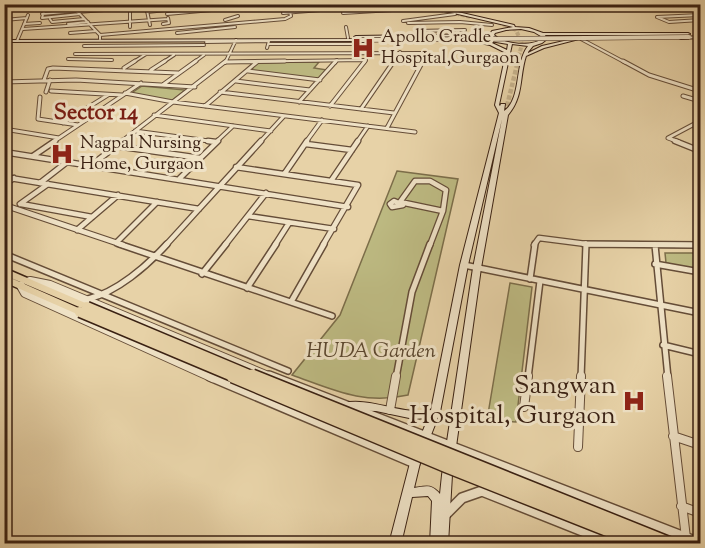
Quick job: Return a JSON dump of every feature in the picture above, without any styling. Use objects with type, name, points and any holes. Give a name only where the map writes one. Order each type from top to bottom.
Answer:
[{"type":"main road","points":[[411,4],[494,23],[562,34]]},
{"type":"main road","points":[[417,5],[542,34],[689,36]]},
{"type":"main road","points":[[417,5],[434,9]]},
{"type":"main road","points":[[494,23],[503,29]]},
{"type":"main road","points":[[472,35],[487,31],[494,23]]},
{"type":"main road","points":[[60,40],[178,35],[269,42],[434,33],[492,35],[503,29],[520,28]]},
{"type":"main road","points":[[542,34],[545,40]]},
{"type":"main road","points":[[4,40],[162,40],[178,35],[205,42],[700,36]]},
{"type":"main road","points":[[492,35],[497,40]]},
{"type":"main road","points":[[290,41],[497,40],[510,44],[532,45],[545,40],[700,36]]},
{"type":"main road","points":[[350,38],[360,39]]},
{"type":"main road","points":[[524,56],[543,46],[578,39]]},
{"type":"main road","points":[[466,40],[491,44],[508,52]]},
{"type":"main road","points":[[504,110],[497,105],[510,44]]},
{"type":"main road","points":[[504,110],[514,107],[524,56],[532,45]]},
{"type":"main road","points":[[395,543],[415,463],[435,411],[464,265],[504,110]]},
{"type":"main road","points":[[442,543],[446,514],[447,475],[454,447],[477,268],[504,110]]},
{"type":"main road","points":[[4,271],[25,283]]},
{"type":"main road","points":[[4,278],[25,283],[84,306],[241,372],[670,543]]},
{"type":"main road","points":[[84,306],[447,466],[644,543]]},
{"type":"main road","points":[[346,405],[415,415],[426,415],[435,411]]},
{"type":"main road","points":[[407,493],[430,491],[438,499],[436,543]]},
{"type":"street","points":[[17,9],[19,4]]},
{"type":"street","points":[[109,4],[109,10]]},
{"type":"street","points":[[166,9],[206,4]]},
{"type":"street","points":[[283,13],[396,4]]},
{"type":"street","points":[[223,9],[186,11],[127,7],[80,15],[52,22],[50,18],[42,18],[45,5],[70,6],[80,15],[88,22],[96,30],[100,37],[288,18],[291,16],[290,12]]},
{"type":"street","points":[[43,12],[70,6]]},
{"type":"street","points":[[147,8],[150,25]]},
{"type":"street","points":[[278,9],[337,8]]},
{"type":"street","points":[[344,13],[425,8]]},
{"type":"street","points":[[163,24],[170,23],[166,9]]},
{"type":"street","points":[[43,12],[80,15]]},
{"type":"street","points":[[130,12],[130,27]]},
{"type":"street","points":[[399,17],[446,13]]},
{"type":"street","points":[[403,21],[455,14]]},
{"type":"street","points":[[700,15],[657,17],[669,22],[700,20]]},
{"type":"street","points":[[418,16],[422,19]]},
{"type":"street","points":[[215,25],[237,18],[243,22]]},
{"type":"street","points":[[23,29],[168,19]]},
{"type":"street","points":[[4,20],[33,21]]},
{"type":"street","points":[[26,20],[40,23]]},
{"type":"street","points":[[17,40],[26,20]]},
{"type":"street","points":[[68,24],[88,22]]},
{"type":"street","points":[[184,22],[187,27]]},
{"type":"street","points":[[250,22],[253,28]]},
{"type":"street","points":[[429,22],[434,33]]},
{"type":"street","points":[[408,23],[494,23]]},
{"type":"street","points":[[76,33],[78,27]]},
{"type":"street","points":[[176,45],[178,35],[235,27]]},
{"type":"street","points":[[345,27],[350,38]]},
{"type":"street","points":[[70,33],[102,29]]},
{"type":"street","points":[[416,31],[434,33],[463,29],[472,35]]},
{"type":"street","points":[[578,39],[649,75],[700,91]]},
{"type":"street","points":[[79,50],[90,40]]},
{"type":"street","points":[[114,45],[120,40]]},
{"type":"street","points":[[157,45],[162,40]]},
{"type":"street","points":[[90,166],[226,62],[235,41]]},
{"type":"street","points":[[289,49],[290,41]]},
{"type":"street","points":[[84,45],[176,45],[205,42]]},
{"type":"street","points":[[199,51],[205,42]]},
{"type":"street","points":[[330,106],[366,60],[368,53],[366,42]]},
{"type":"street","points":[[361,109],[400,52]]},
{"type":"street","points":[[75,54],[400,52],[429,54],[387,128]]},
{"type":"street","points":[[98,68],[121,54]]},
{"type":"street","points":[[122,69],[146,54]]},
{"type":"street","points":[[150,71],[176,54]]},
{"type":"street","points":[[164,84],[204,54]]},
{"type":"street","points":[[68,59],[112,60]]},
{"type":"street","points":[[299,102],[337,60]]},
{"type":"street","points":[[226,62],[366,60]]},
{"type":"street","points":[[204,106],[257,62]]},
{"type":"street","points":[[45,80],[50,68],[98,68],[178,73]]},
{"type":"street","points":[[248,71],[320,80]]},
{"type":"street","points":[[4,82],[50,80],[195,87]]},
{"type":"street","points":[[50,80],[49,92],[124,94],[415,132]]},
{"type":"street","points":[[236,81],[309,90]]},
{"type":"street","points":[[33,156],[141,83]]},
{"type":"street","points":[[272,99],[282,87]]},
{"type":"street","points":[[220,92],[394,113]]},
{"type":"street","points":[[63,123],[109,94]]},
{"type":"street","points":[[684,96],[700,101]]},
{"type":"street","points":[[40,97],[37,118],[78,125]]},
{"type":"street","points":[[154,115],[271,131]]},
{"type":"street","points":[[84,306],[104,295],[155,257],[284,116]]},
{"type":"street","points":[[285,173],[322,120]]},
{"type":"street","points":[[700,121],[668,138],[700,151]]},
{"type":"street","points":[[180,178],[233,126]]},
{"type":"street","points":[[332,181],[368,126]]},
{"type":"street","points":[[4,129],[59,138]]},
{"type":"street","points":[[135,131],[216,142]]},
{"type":"street","points":[[306,144],[352,150]]},
{"type":"street","points":[[116,146],[200,158]]},
{"type":"street","points":[[4,152],[180,178],[348,207]]},
{"type":"street","points":[[40,183],[67,162]]},
{"type":"street","points":[[155,162],[190,168]]},
{"type":"street","points":[[236,167],[358,185],[348,207],[291,302]]},
{"type":"street","points":[[4,177],[199,209]]},
{"type":"street","points":[[4,185],[14,178]]},
{"type":"street","points":[[390,410],[412,292],[443,211],[446,190],[430,181],[415,181],[400,202],[443,211]]},
{"type":"street","points":[[14,208],[48,184]]},
{"type":"street","points":[[202,274],[266,193]]},
{"type":"street","points":[[77,230],[118,195]]},
{"type":"street","points":[[116,243],[157,202]]},
{"type":"street","points":[[21,204],[92,217]]},
{"type":"street","points":[[4,205],[202,274],[332,316]]},
{"type":"street","points":[[249,216],[334,229]]},
{"type":"street","points":[[247,288],[289,223]]},
{"type":"street","points":[[530,279],[537,239],[585,244],[700,245]]},
{"type":"street","points":[[578,447],[585,244]]},
{"type":"street","points":[[655,245],[663,345],[686,538]]},
{"type":"street","points":[[4,254],[288,371]]},
{"type":"street","points":[[656,264],[700,272]]},
{"type":"street","points":[[464,265],[700,313]]},
{"type":"street","points":[[524,407],[540,281]]},
{"type":"street","points":[[25,283],[26,293],[81,320],[415,463]]},
{"type":"street","points":[[104,295],[105,308]]},
{"type":"street","points":[[84,306],[105,308],[426,438],[700,543]]},
{"type":"street","points":[[663,345],[700,354]]},
{"type":"street","points":[[367,441],[380,419]]},
{"type":"street","points":[[673,436],[700,445]]},
{"type":"street","points":[[501,497],[508,469]]},
{"type":"street","points":[[446,514],[473,493],[482,491],[615,543]]},
{"type":"street","points":[[681,506],[700,513]]},
{"type":"green space","points":[[319,62],[314,68],[327,70],[318,79],[251,71],[256,63]]},
{"type":"green space","points":[[142,86],[185,90],[171,101],[130,94]]},
{"type":"green space","name":"HUDA Garden","points":[[397,171],[458,179],[408,395],[392,398],[363,397],[335,391],[292,375],[340,315]]},
{"type":"green space","points":[[665,253],[700,253],[700,270],[666,263]]},
{"type":"green space","points":[[510,283],[532,287],[516,422],[487,420]]},
{"type":"tunnel","points":[[434,9],[471,17]]},
{"type":"tunnel","points":[[498,22],[516,30],[522,44],[517,63]]},
{"type":"tunnel","points":[[507,106],[518,61]]},
{"type":"place","name":"Apollo Cradle Hospital,Gurgaon","points":[[363,48]]},
{"type":"place","name":"Nagpal Nursing Home, Gurgaon","points":[[62,154]]},
{"type":"place","name":"Sangwan Hospital, Gurgaon","points":[[634,401]]},
{"type":"district","name":"Sector 14","points":[[96,114]]}]
